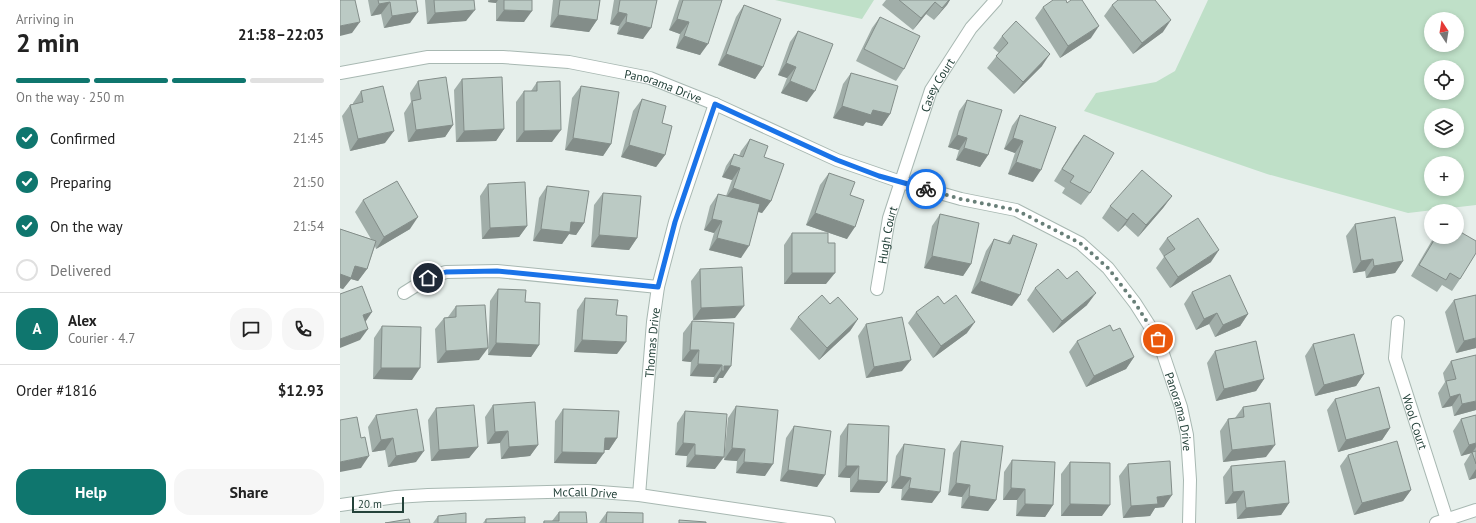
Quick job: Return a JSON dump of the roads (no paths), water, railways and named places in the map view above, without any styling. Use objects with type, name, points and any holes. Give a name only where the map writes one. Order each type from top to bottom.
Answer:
[{"type":"street","name":"Casey Court","points":[[901,182],[931,90],[971,28],[996,0]]},
{"type":"street","name":"Panorama Drive","points":[[340,73],[428,57],[503,57],[569,62],[650,78],[715,104],[837,160],[879,176],[961,199],[1016,210],[1080,243],[1108,268],[1135,303],[1158,339],[1180,407],[1187,435],[1190,480],[1189,523]]},
{"type":"street","name":"Thomas Drive","points":[[639,494],[653,322],[658,287],[675,222],[715,104]]},
{"type":"street","name":"Hugh Court","points":[[877,289],[889,218],[901,182]]},
{"type":"street","points":[[404,293],[428,278],[446,272],[497,271],[658,287]]},
{"type":"street","name":"Wool Court","points":[[1398,322],[1395,358],[1441,521]]},
{"type":"street","name":"McCall Drive","points":[[340,505],[396,497],[511,492],[586,492],[639,494],[829,523]]},
{"type":"street","points":[[1441,521],[1476,510]]}]
